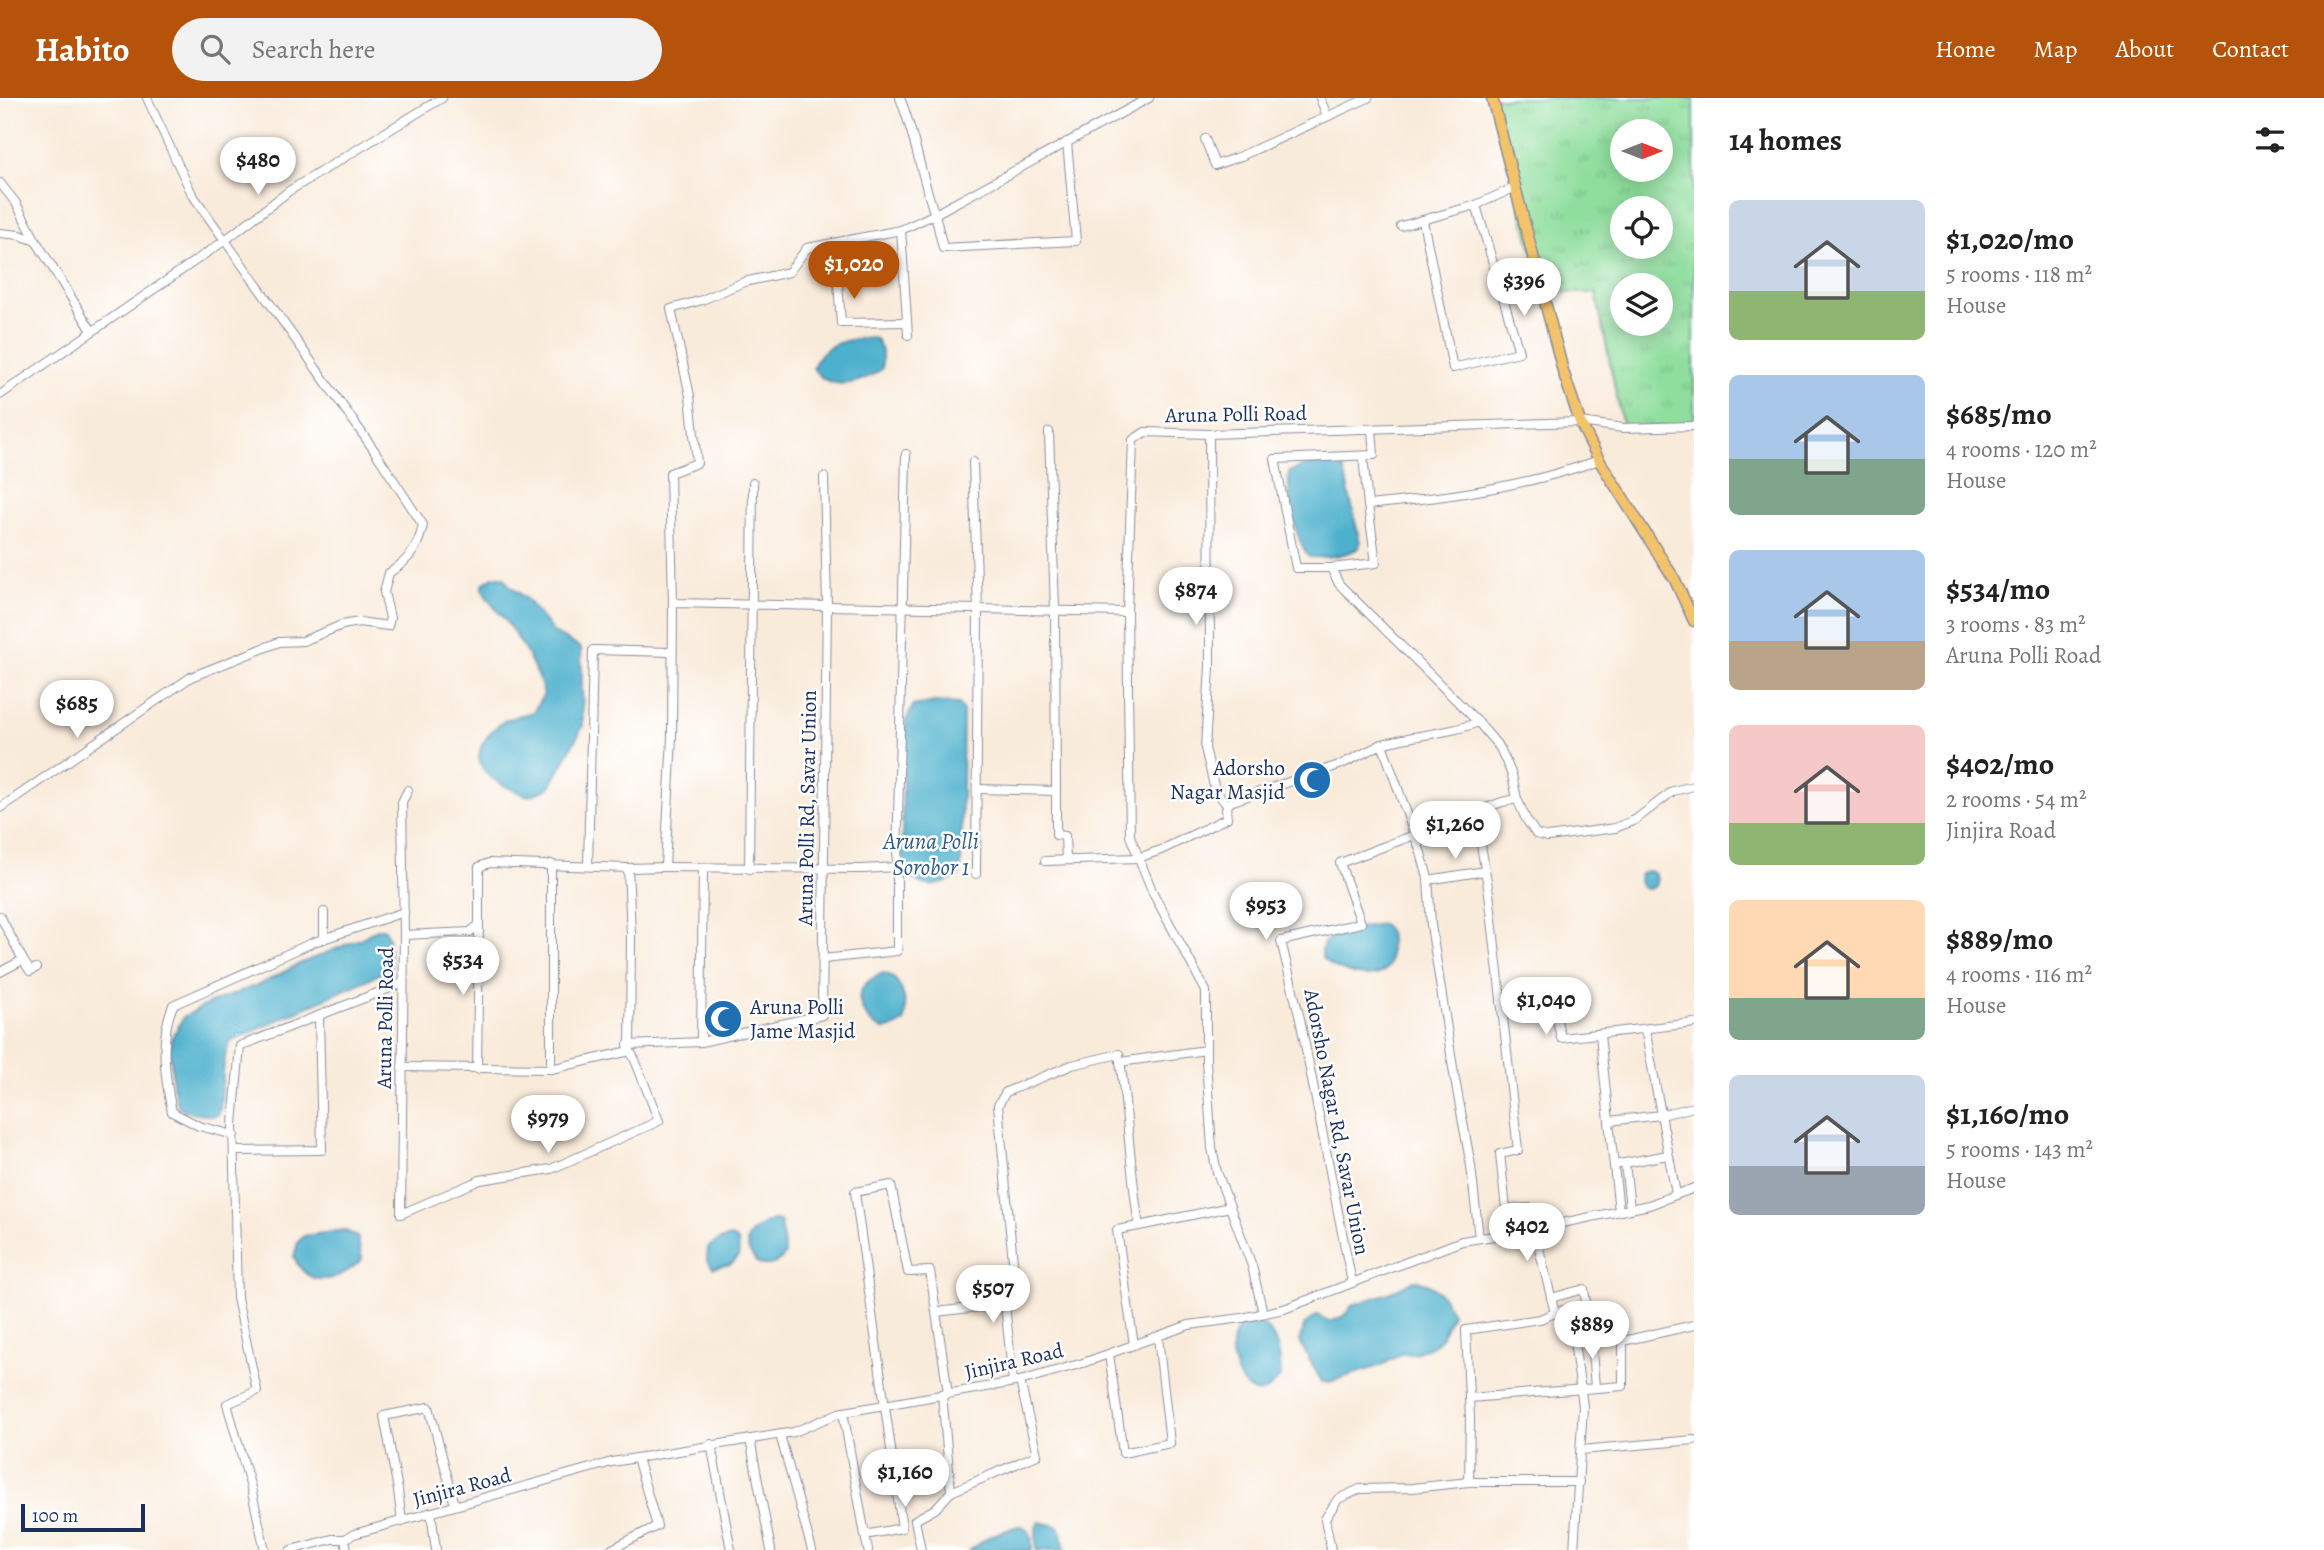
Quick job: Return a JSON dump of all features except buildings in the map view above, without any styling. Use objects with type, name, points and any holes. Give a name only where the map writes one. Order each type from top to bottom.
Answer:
[{"type":"main road","points":[[1492,98],[1563,371],[1580,422],[1600,460],[1675,580],[1694,621]]},
{"type":"street","points":[[0,808],[191,677],[279,642],[303,641],[342,625],[359,622],[388,625],[390,618],[384,592],[388,573],[408,561],[416,550],[423,525],[374,450],[192,194],[148,98]]},
{"type":"street","points":[[0,395],[225,241],[289,191],[442,98]]},
{"type":"street","points":[[900,98],[908,117],[921,176],[943,248],[1076,241],[1067,142]]},
{"type":"street","points":[[665,867],[671,750],[673,603],[670,473],[697,463],[690,396],[671,309],[702,300],[744,282],[789,272],[807,248],[901,230],[935,215],[1149,98]]},
{"type":"street","points":[[1320,98],[1327,116]]},
{"type":"street","points":[[1205,139],[1215,164],[1241,156],[1368,98]]},
{"type":"street","points":[[0,183],[16,203],[37,243],[92,331]]},
{"type":"street","points":[[1401,226],[1476,205],[1516,187]]},
{"type":"street","points":[[1423,221],[1453,368],[1519,352],[1476,205]]},
{"type":"street","points":[[901,230],[908,335]]},
{"type":"street","points":[[0,233],[20,235],[37,243]]},
{"type":"street","points":[[835,243],[841,323],[907,321]]},
{"type":"street","name":"Aruna Polli Road","points":[[1127,612],[1133,440],[1145,432],[1209,434],[1580,422],[1623,428],[1694,426]]},
{"type":"street","points":[[1363,456],[1376,563],[1331,568],[1296,568],[1275,459],[1374,455],[1372,430]]},
{"type":"street","points":[[1049,432],[1055,610],[1056,835],[1065,836],[1066,860]]},
{"type":"street","points":[[1209,434],[1210,667],[1205,748],[1215,790],[1227,805]]},
{"type":"street","points":[[823,959],[898,951],[897,867],[906,454]]},
{"type":"street","points":[[1368,505],[1449,497],[1560,475],[1600,460]]},
{"type":"street","points":[[973,462],[978,610],[976,874]]},
{"type":"street","name":"Aruna Polli Rd, Savar Union","points":[[701,1042],[822,1015],[827,605],[824,477]]},
{"type":"street","points":[[749,869],[752,483]]},
{"type":"street","points":[[1331,568],[1339,584],[1478,722],[1500,748],[1512,775],[1525,819],[1536,834],[1548,837],[1615,828],[1635,820],[1673,791],[1694,786]]},
{"type":"street","points":[[673,603],[1127,612],[1130,836],[1177,941],[1206,991],[1206,1050],[1212,1148],[1217,1172],[1252,1266],[1263,1313]]},
{"type":"street","points":[[588,866],[593,650],[672,652]]},
{"type":"street","points":[[1045,861],[1138,858],[1161,850],[1227,818],[1227,805],[1238,799],[1342,764],[1382,744],[1458,730],[1478,722]]},
{"type":"street","points":[[1382,744],[1428,880],[1431,925],[1471,1166],[1479,1238]]},
{"type":"street","points":[[978,789],[1056,791]]},
{"type":"street","points":[[404,935],[402,802],[408,790]]},
{"type":"street","name":"Adorsho Nagar Rd, Savar Union","points":[[1352,1283],[1300,1019],[1280,941],[1361,923],[1340,863],[1502,802],[1517,799]]},
{"type":"street","points":[[1474,814],[1485,871],[1518,1150],[1500,1154],[1506,1209],[1529,1208],[1555,1313]]},
{"type":"street","points":[[477,1069],[479,867],[489,863],[628,868],[897,867]]},
{"type":"street","points":[[551,864],[551,1069]]},
{"type":"street","points":[[628,868],[631,934],[629,1048]]},
{"type":"street","points":[[402,1068],[551,1069],[629,1048],[701,1042],[704,868]]},
{"type":"street","points":[[1428,880],[1485,871]]},
{"type":"street","points":[[324,912],[324,939]]},
{"type":"street","points":[[233,1135],[199,1126],[172,1112],[166,1086],[165,1023],[173,1005],[324,939],[404,912]]},
{"type":"street","points":[[0,916],[30,971],[36,968]]},
{"type":"street","name":"Aruna Polli Road","points":[[478,925],[470,932],[404,935],[401,1214],[480,1180],[551,1169],[659,1121],[629,1048]]},
{"type":"street","points":[[0,972],[23,960]]},
{"type":"street","points":[[265,1550],[251,1488],[227,1405],[257,1391],[237,1298],[233,1135],[240,1046],[403,983]]},
{"type":"street","points":[[1501,1002],[1552,994],[1560,1038],[1694,1023]]},
{"type":"street","points":[[234,1151],[322,1150],[319,1016]]},
{"type":"street","points":[[1645,1029],[1676,1194]]},
{"type":"street","points":[[1600,1035],[1619,1210]]},
{"type":"street","points":[[1120,1062],[1206,1050]]},
{"type":"street","points":[[936,1312],[1003,1304],[1016,1293],[998,1105],[1006,1092],[1072,1065],[1119,1055],[1139,1226]]},
{"type":"street","points":[[1609,1121],[1661,1115],[1694,1107]]},
{"type":"street","points":[[1614,1165],[1668,1155]]},
{"type":"street","points":[[1625,1163],[1630,1208]]},
{"type":"street","points":[[865,1535],[902,1528],[855,1192],[891,1185],[908,1272],[930,1271],[945,1393],[951,1492]]},
{"type":"street","name":"Jinjira Road","points":[[291,1550],[321,1541],[345,1539],[354,1534],[612,1462],[780,1435],[843,1412],[1017,1382],[1109,1354],[1189,1325],[1284,1308],[1462,1241],[1649,1205],[1694,1188]]},
{"type":"street","points":[[1134,1345],[1117,1230],[1230,1207]]},
{"type":"street","points":[[1551,1298],[1584,1289],[1595,1387]]},
{"type":"street","points":[[920,1550],[915,1520],[935,1509],[951,1492],[1037,1455],[1017,1382],[1003,1304]]},
{"type":"street","points":[[1469,1482],[1469,1398],[1465,1330],[1540,1319],[1563,1310],[1574,1342],[1583,1406],[1574,1550]]},
{"type":"street","points":[[1469,1398],[1623,1386],[1623,1341],[1694,1325]]},
{"type":"street","points":[[1109,1354],[1123,1453],[1170,1443],[1158,1337]]},
{"type":"street","points":[[402,1522],[384,1416],[429,1407],[455,1505]]},
{"type":"street","points":[[843,1412],[869,1550]]},
{"type":"street","points":[[780,1435],[812,1550]]},
{"type":"street","points":[[750,1439],[771,1550]]},
{"type":"street","points":[[1581,1450],[1694,1440]]},
{"type":"street","points":[[711,1444],[731,1550]]},
{"type":"street","points":[[610,1550],[657,1526],[637,1458]]},
{"type":"street","points":[[1331,1550],[1325,1519],[1338,1499],[1360,1489],[1412,1488],[1469,1482],[1579,1482]]},
{"type":"street","points":[[431,1512],[436,1550]]},
{"type":"street","points":[[345,1539],[347,1550]]},
{"type":"green space","points":[[1491,98],[1694,98],[1694,425],[1623,428],[1596,293],[1543,292]]},
{"type":"water","points":[[871,337],[877,340],[882,351],[882,369],[865,379],[846,384],[837,383],[820,376],[813,368],[822,353],[836,344]]},
{"type":"water","points":[[1330,463],[1343,466],[1359,548],[1334,556],[1309,557],[1299,538],[1293,516],[1289,472],[1307,465]]},
{"type":"water","points":[[493,577],[504,577],[554,633],[581,648],[583,726],[551,785],[546,790],[528,796],[493,779],[480,764],[482,744],[496,727],[508,719],[533,712],[544,694],[523,646],[482,589],[484,583]]},
{"type":"water","name":"Aruna Polli Sorobor 1","points":[[935,702],[959,704],[963,711],[961,868],[958,876],[949,881],[926,885],[913,878],[902,863],[903,764],[906,721],[913,706]]},
{"type":"water","points":[[1644,871],[1652,871],[1657,880],[1655,887],[1644,889],[1639,884],[1639,876]]},
{"type":"water","points":[[1382,924],[1389,935],[1390,957],[1387,968],[1378,974],[1352,974],[1322,958],[1323,944],[1331,937]]},
{"type":"water","points":[[377,929],[385,929],[388,937],[391,969],[231,1041],[225,1056],[219,1114],[213,1116],[185,1111],[178,1105],[173,1086],[170,1051],[172,1037],[184,1017]]},
{"type":"water","points":[[884,973],[900,986],[905,1008],[904,1022],[886,1029],[878,1027],[868,1019],[860,1001],[864,986]]},
{"type":"water","points":[[772,1220],[780,1221],[785,1254],[774,1264],[759,1264],[748,1249],[748,1238]]},
{"type":"water","points":[[344,1230],[357,1237],[362,1259],[353,1267],[335,1277],[325,1279],[308,1275],[300,1268],[294,1257],[298,1242],[304,1236]]},
{"type":"water","points":[[731,1237],[738,1241],[739,1256],[731,1264],[713,1268],[707,1259],[708,1247]]},
{"type":"water","points":[[1414,1280],[1432,1287],[1442,1296],[1452,1314],[1441,1338],[1432,1346],[1413,1354],[1401,1354],[1382,1365],[1322,1382],[1299,1341],[1305,1324],[1317,1315],[1329,1322],[1337,1319],[1352,1305],[1389,1293]]},
{"type":"water","points":[[1261,1324],[1275,1340],[1281,1376],[1269,1389],[1259,1392],[1249,1389],[1242,1382],[1236,1371],[1232,1346],[1234,1335],[1240,1327]]},
{"type":"water","points":[[1039,1522],[1057,1526],[1062,1533],[1065,1550],[1036,1550],[1036,1527]]},
{"type":"water","points":[[1018,1526],[1024,1527],[1031,1534],[1032,1550],[970,1550],[990,1536]]},
{"type":"place","name":"Adorsho Nagar Masjid","points":[[1312,780]]},
{"type":"place","name":"Aruna Polli Jame Masjid","points":[[723,1019]]}]
